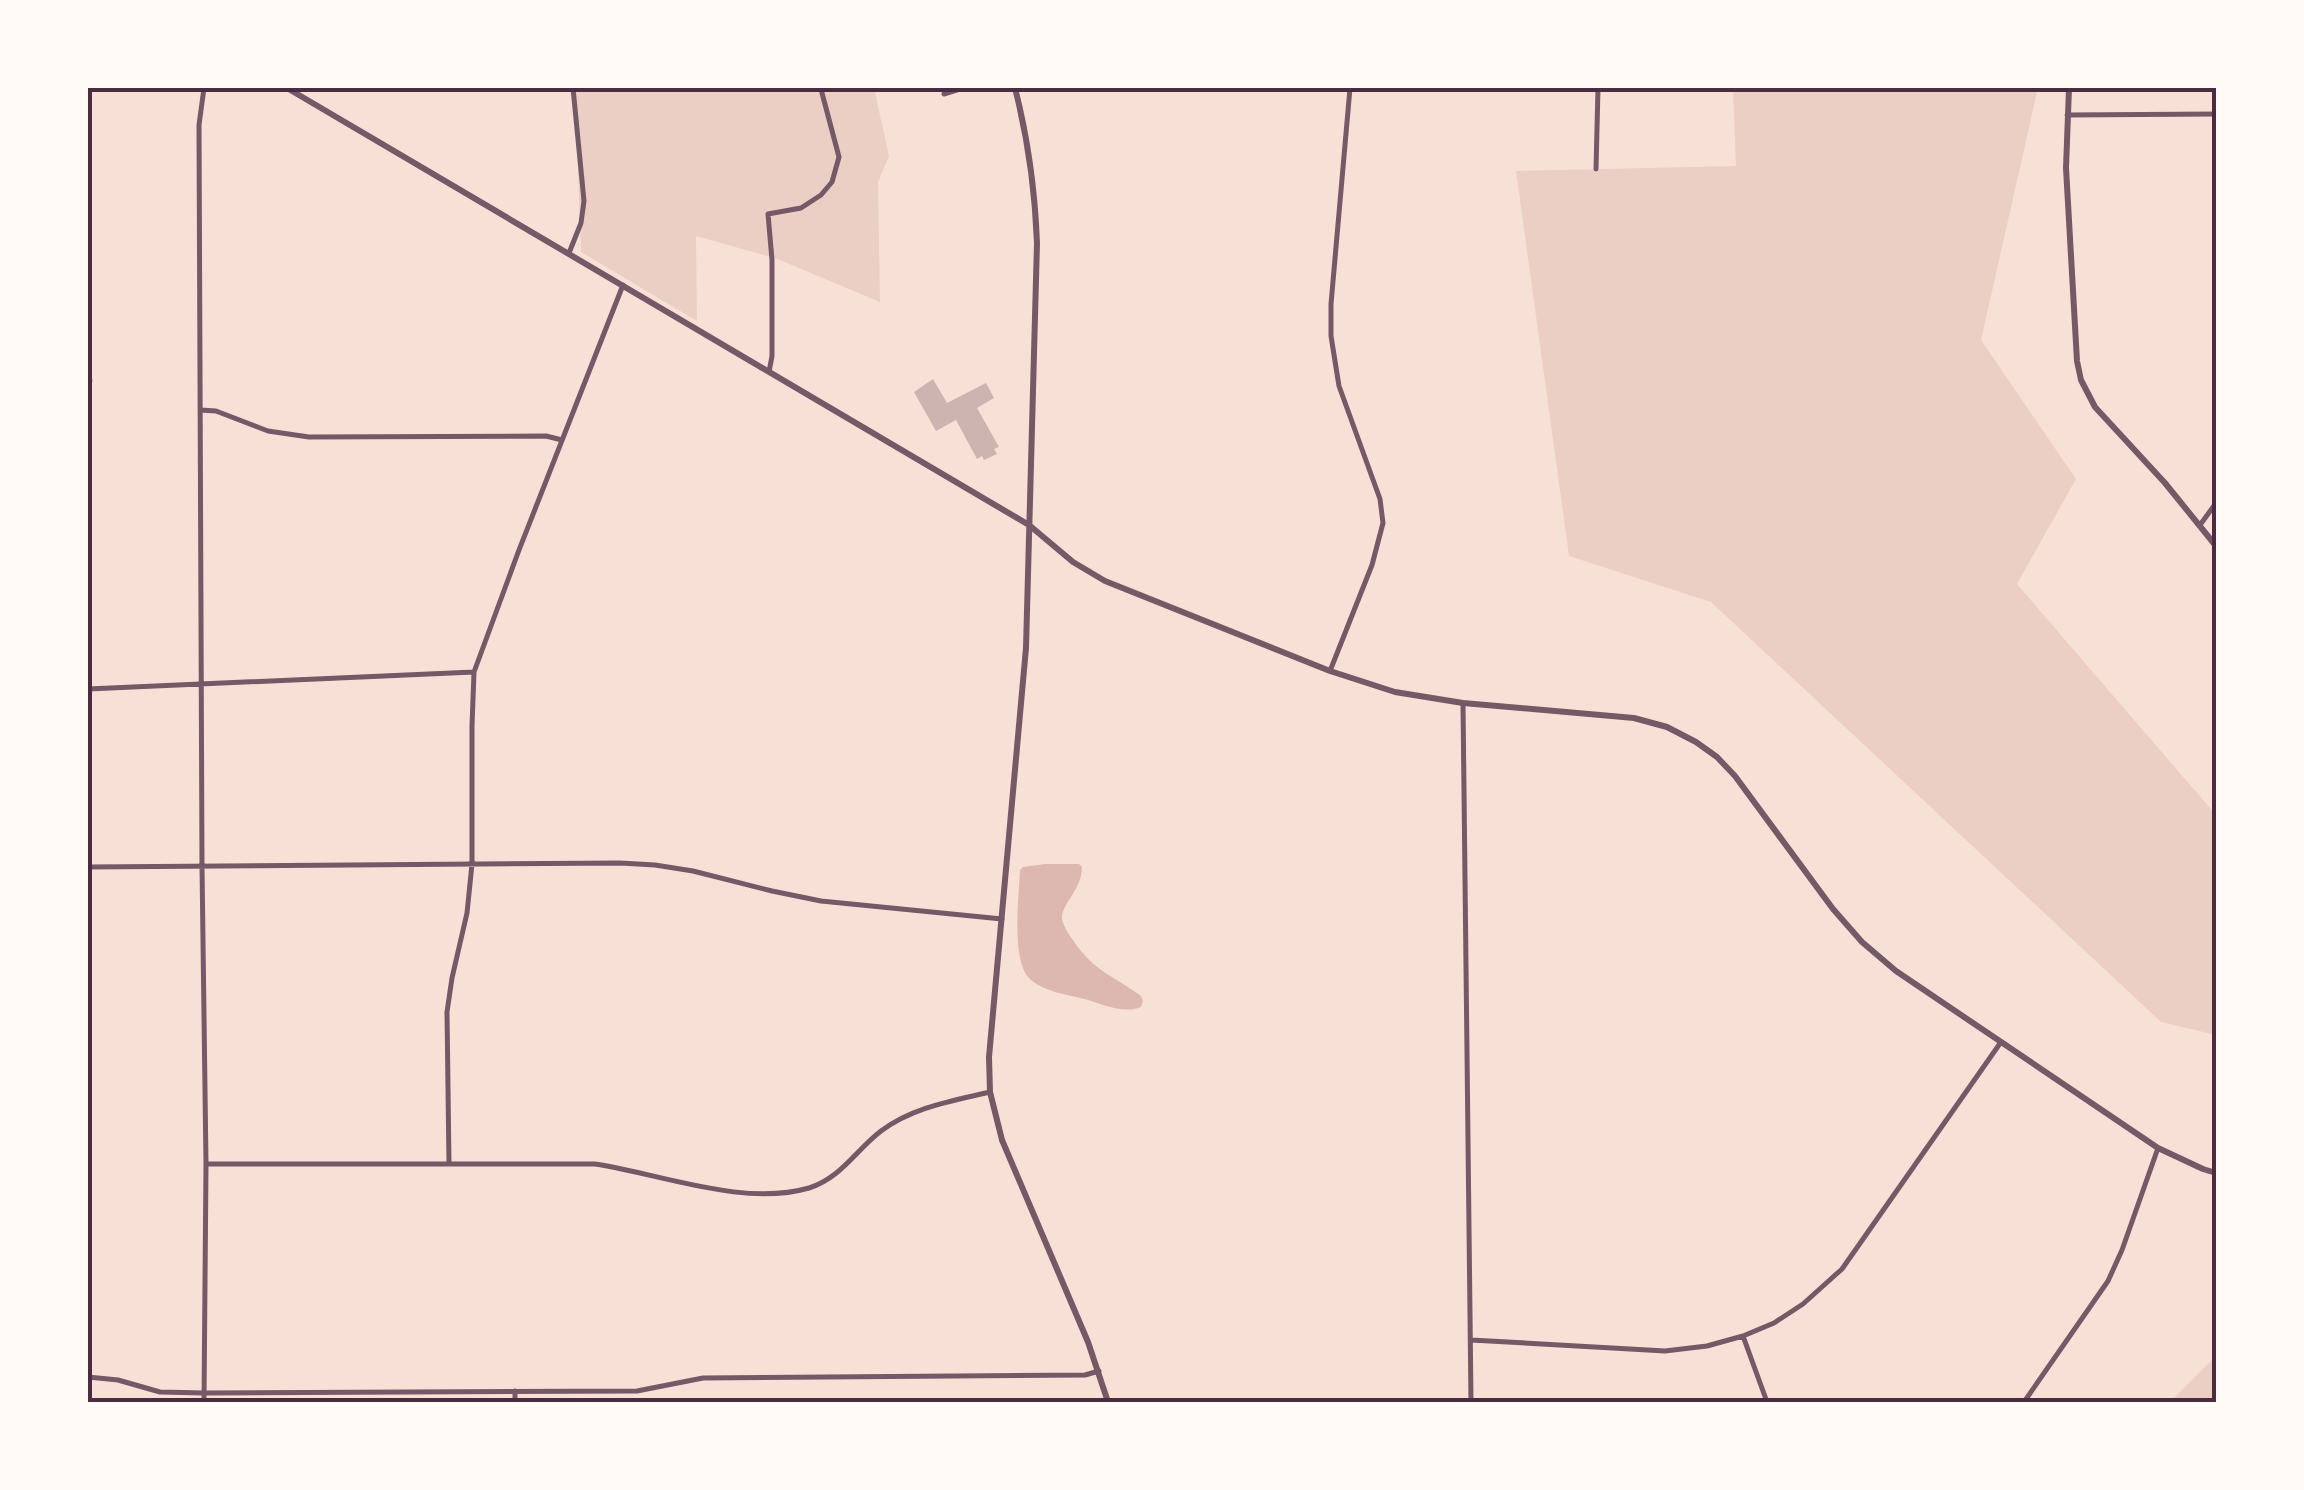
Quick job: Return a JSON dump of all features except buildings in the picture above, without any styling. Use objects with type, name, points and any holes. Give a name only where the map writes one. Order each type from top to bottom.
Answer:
[{"type":"street","points":[[204,88],[199,125],[204,1402]]},
{"type":"street","points":[[287,88],[1029,525],[1073,562],[1105,582],[1330,671],[1395,692],[1464,703],[1634,718],[1667,727],[1696,742],[1735,776],[1833,909],[1862,942],[1896,971],[2158,1148],[2216,1173]]},
{"type":"street","points":[[568,253],[581,223],[584,201],[574,88]]},
{"type":"street","points":[[944,94],[964,88]]},
{"type":"street","points":[[1015,88],[1030,154],[1037,243],[1026,648],[989,1057],[990,1092],[1002,1140],[1108,1402]]},
{"type":"street","points":[[1330,671],[1372,566],[1383,523],[1380,499],[1339,386],[1331,336],[1350,88]]},
{"type":"street","points":[[1596,169],[1598,88]]},
{"type":"street","points":[[2069,88],[2066,168],[2080,380],[2095,406],[2216,546]]},
{"type":"street","points":[[769,372],[772,260],[768,214],[801,208],[832,182],[839,157],[822,93]]},
{"type":"street","points":[[2068,114],[2216,114]]},
{"type":"street","points":[[448,1163],[448,1012],[468,913],[472,864],[474,672],[623,285]]},
{"type":"street","points":[[200,410],[268,431],[309,438],[546,436],[562,440]]},
{"type":"street","points":[[2200,526],[2216,503]]},
{"type":"street","points":[[88,689],[474,672]]},
{"type":"street","points":[[1464,703],[1471,1402]]},
{"type":"street","points":[[88,867],[620,863],[693,871],[821,901],[1002,919]]},
{"type":"street","points":[[1470,1340],[1665,1351],[1706,1346],[1774,1323],[1798,1308],[1842,1269],[2002,1042]]},
{"type":"street","points":[[206,1164],[595,1164],[714,1189],[786,1193],[812,1187],[833,1176],[878,1133],[904,1116],[990,1092]]},
{"type":"street","points":[[2024,1402],[2108,1281],[2158,1148]]},
{"type":"street","points":[[1743,1336],[1767,1402]]},
{"type":"street","points":[[88,1377],[118,1380],[160,1392],[204,1393],[637,1390],[704,1378],[1099,1372]]},
{"type":"street","points":[[515,1391],[515,1402]]},
{"type":"shaded area","points":[[575,88],[874,88],[889,156],[878,182],[880,302],[775,258],[696,236],[697,321],[581,252]]},
{"type":"shaded area","points":[[1733,88],[2038,88],[1981,340],[2076,479],[2017,584],[2216,815],[2216,1035],[2161,1022],[1711,602],[1569,556],[1516,171],[1736,166]]},
{"type":"shaded area","points":[[1045,864],[1082,867],[1079,883],[1063,913],[1064,924],[1089,959],[1141,996],[1141,1007],[1114,1008],[1049,990],[1029,978],[1023,969],[1018,942],[1020,870]]},
{"type":"shaded area","points":[[2216,1356],[2216,1402],[2170,1402]]},
{"type":"waterway","points":[[88,373],[92,381]]}]
